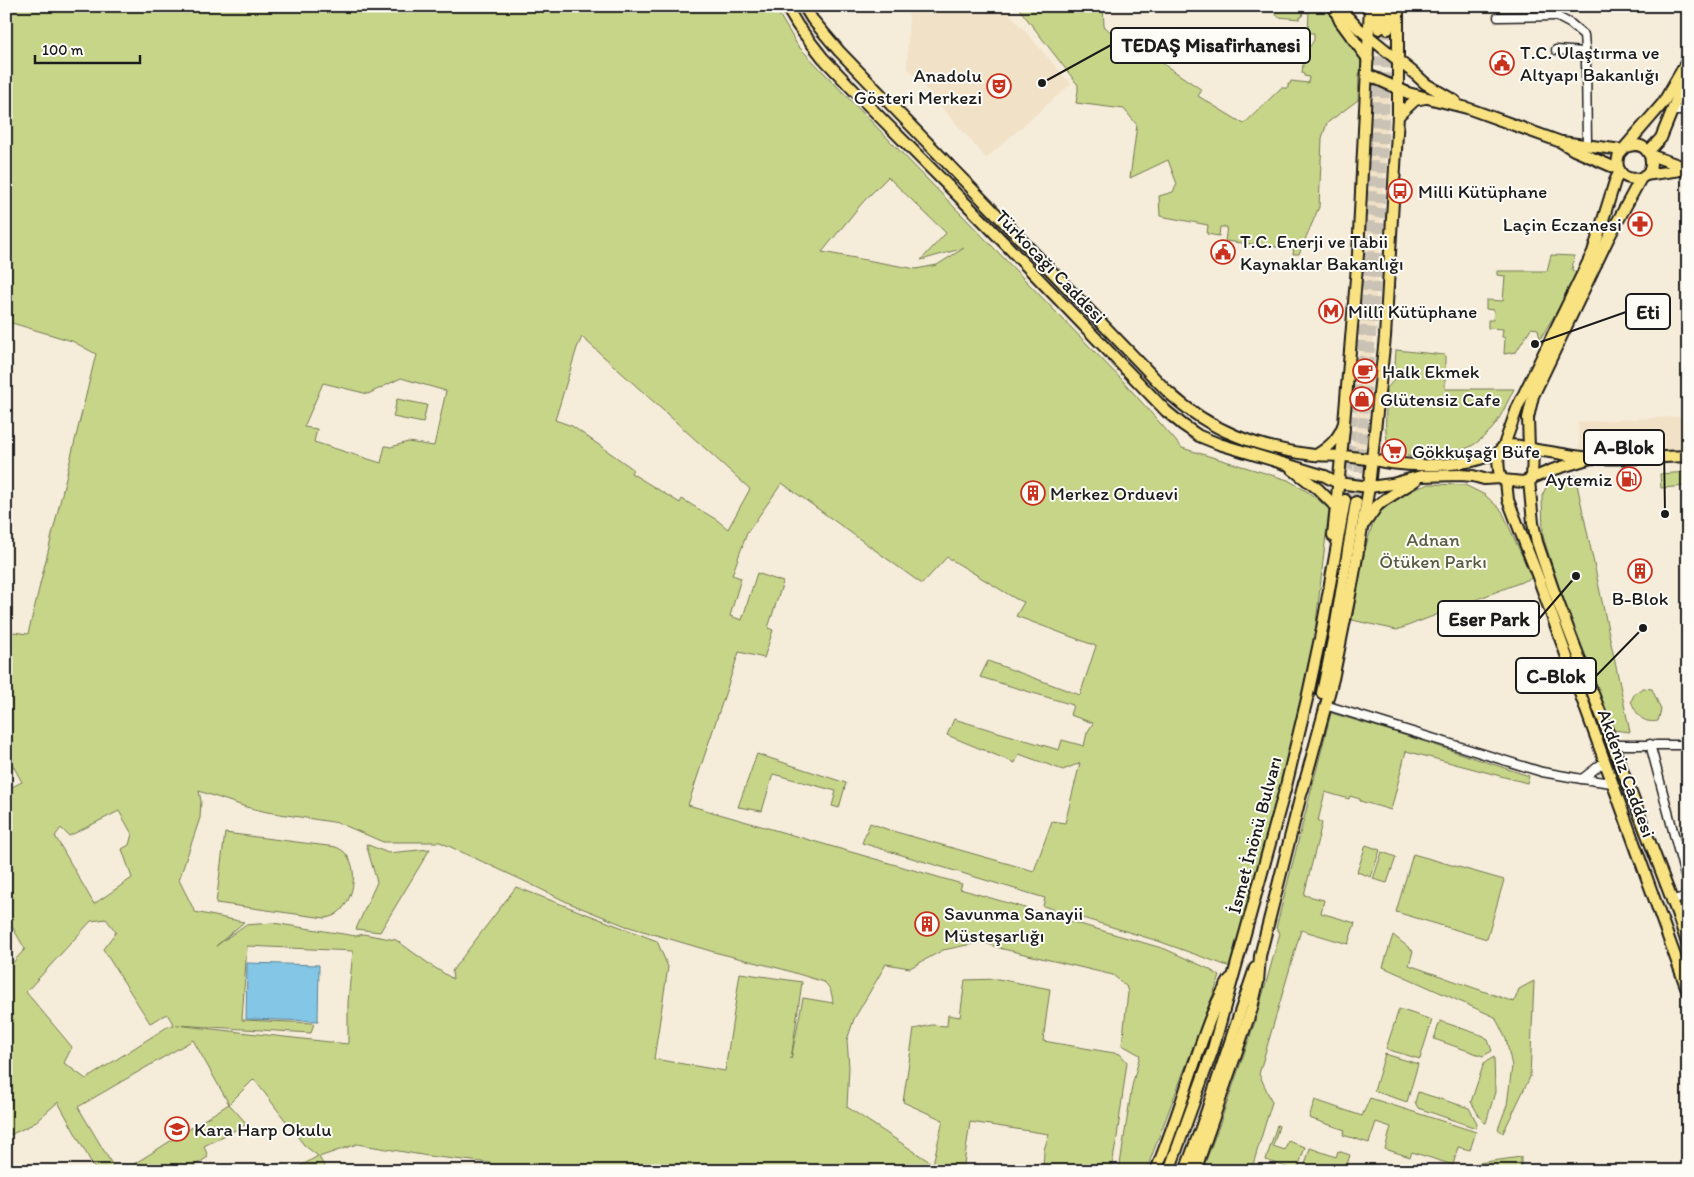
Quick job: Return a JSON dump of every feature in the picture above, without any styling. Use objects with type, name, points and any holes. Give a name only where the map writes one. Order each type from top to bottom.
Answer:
[{"type":"main road","name":"Türkocağı Caddesi","points":[[786,6],[798,26],[857,94],[1149,393],[1183,425],[1199,436],[1219,444],[1324,476],[1338,483],[1369,487],[1392,484],[1421,476],[1460,475],[1484,479],[1503,479]]},
{"type":"main road","name":"Türkocağı Caddesi","points":[[804,6],[839,51],[1168,392],[1196,416],[1231,434],[1257,443],[1316,455],[1430,465],[1468,462],[1501,451]]},
{"type":"main road","points":[[1334,6],[1340,21],[1368,59]]},
{"type":"main road","points":[[1338,6],[1357,27],[1426,84],[1467,108]]},
{"type":"main road","points":[[1322,629],[1342,456],[1358,254],[1370,6]]},
{"type":"main road","points":[[1379,6],[1384,29],[1389,6]]},
{"type":"main road","points":[[1303,789],[1333,679],[1369,487],[1385,337],[1398,116],[1398,6]]},
{"type":"main road","points":[[798,26],[812,18]]},
{"type":"main road","points":[[1531,480],[1528,418],[1533,396],[1608,239],[1651,166],[1649,154],[1661,138],[1672,112],[1682,84],[1687,60]]},
{"type":"main road","points":[[1592,458],[1552,470],[1523,482],[1503,479],[1499,470],[1501,451],[1518,406],[1594,252],[1619,170],[1617,159],[1624,148],[1662,104],[1687,60]]},
{"type":"main road","points":[[1368,75],[1398,89],[1467,108],[1561,142],[1574,150],[1619,170],[1625,177],[1630,179],[1688,169]]},
{"type":"main road","points":[[1398,116],[1415,100],[1428,98]]},
{"type":"main road","points":[[1561,142],[1624,148],[1637,145],[1649,154],[1688,169]]},
{"type":"main road","points":[[998,237],[1005,223]]},
{"type":"main road","points":[[1006,246],[1013,232]]},
{"type":"main road","points":[[1316,455],[1333,442],[1344,424]]},
{"type":"main road","points":[[1501,451],[1511,445],[1592,458],[1688,456]]},
{"type":"main road","points":[[1287,465],[1318,489],[1336,507]]},
{"type":"main road","points":[[1363,525],[1382,501],[1421,476]]},
{"type":"main road","name":"Akdeniz Caddesi","points":[[1503,479],[1508,500],[1538,577],[1688,992]]},
{"type":"main road","name":"Akdeniz Caddesi","points":[[1531,480],[1533,523],[1537,542],[1688,946]]},
{"type":"main road","name":"İsmet İnönü Bulvarı","points":[[1170,1171],[1213,1049],[1286,786],[1322,629],[1345,500]]},
{"type":"main road","name":"İsmet İnönü Bulvarı","points":[[1260,956],[1303,789],[1334,635],[1356,502]]},
{"type":"main road","points":[[1657,905],[1671,900]]},
{"type":"main road","points":[[1662,918],[1677,913]]},
{"type":"main road","points":[[1185,1171],[1260,956]]},
{"type":"main road","points":[[1195,1171],[1252,1008],[1258,982],[1260,956]]},
{"type":"main road","points":[[1156,1171],[1178,1114],[1210,1017],[1221,993],[1236,969]]},
{"type":"main road","points":[[1161,1171],[1236,969]]},
{"type":"main road","points":[[1180,1171],[1223,1062]]},
{"type":"street","points":[[1549,6],[1556,16],[1571,24],[1584,35],[1587,145]]},
{"type":"street","points":[[1498,18],[1556,16]]},
{"type":"street","points":[[1556,50],[1584,52]]},
{"type":"street","points":[[1672,112],[1688,111]]},
{"type":"street","points":[[1325,705],[1542,772],[1612,783]]},
{"type":"street","points":[[1650,744],[1688,887]]},
{"type":"street","points":[[1612,745],[1688,745]]},
{"type":"street","points":[[1582,779],[1604,762]]},
{"type":"street","points":[[1671,900],[1688,897]]},
{"type":"street","points":[[1677,913],[1688,911]]},
{"type":"shaded area","points":[[909,6],[1003,6],[1071,84],[986,158],[907,67]]},
{"type":"shaded area","points":[[1374,93],[1389,95],[1366,448],[1353,447]]},
{"type":"shaded area","points":[[1688,416],[1688,452],[1580,453],[1578,422]]},
{"type":"green space","points":[[6,6],[774,6],[798,46],[1123,381],[1182,448],[1288,480],[1329,508],[1312,659],[1236,969],[1158,941],[1043,906],[1045,898],[862,843],[870,823],[1034,871],[1052,821],[1065,823],[1080,763],[1063,770],[1019,754],[1015,763],[947,735],[954,719],[1059,750],[1062,740],[1084,746],[1087,733],[1093,723],[1070,715],[1073,705],[980,677],[988,661],[1080,695],[1096,646],[1016,616],[1024,602],[947,557],[922,584],[782,483],[747,533],[732,575],[741,578],[730,616],[742,620],[757,573],[783,582],[768,628],[773,630],[764,658],[739,652],[688,805],[962,884],[960,889],[1165,949],[1220,976],[1146,1171],[1119,1171],[1132,1086],[1140,1055],[1122,1045],[1128,992],[1126,986],[1113,975],[1003,949],[982,942],[943,950],[910,968],[886,964],[854,1019],[847,1040],[849,1067],[847,1107],[933,1164],[943,1120],[903,1102],[914,1029],[932,1025],[947,1026],[948,1015],[960,1017],[965,980],[998,979],[1050,989],[1043,1041],[1120,1054],[1127,1062],[1111,1171],[1043,1171],[1044,1150],[1049,1134],[970,1122],[963,1171],[490,1171],[491,1163],[428,1156],[357,1144],[319,1157],[327,1171],[292,1171],[318,1156],[304,1145],[254,1079],[229,1104],[193,1040],[78,1107],[116,1171],[96,1171],[58,1102],[33,1124],[6,1137],[6,970],[25,949],[6,916],[6,790],[22,782],[6,753],[6,631],[28,634],[96,354],[72,341],[12,323],[6,342]],"holes":[[[888,177],[946,233],[921,260],[964,248],[937,265],[916,269],[822,252],[863,202]],[[582,337],[750,489],[728,529],[717,520],[682,499],[680,503],[631,473],[633,469],[572,426],[555,420]],[[401,378],[446,391],[434,446],[408,442],[391,447],[385,446],[381,463],[314,442],[317,429],[304,427],[323,383],[368,394]],[[199,791],[267,812],[339,823],[383,842],[440,842],[569,903],[626,926],[824,982],[831,991],[833,1003],[803,998],[791,1059],[802,982],[740,973],[725,1071],[654,1059],[668,967],[657,941],[516,887],[452,971],[453,979],[396,940],[363,934],[356,936],[273,923],[245,925],[216,946],[244,922],[195,912],[179,880],[200,818],[201,801]],[[119,811],[132,834],[129,845],[122,849],[132,878],[94,904],[55,836],[61,828],[69,836]],[[106,919],[116,932],[103,949],[150,1023],[167,1014],[174,1025],[167,1027],[86,1079],[64,1063],[72,1047],[26,992],[91,921]],[[247,946],[353,951],[348,1002],[348,1044],[176,1025],[311,1033],[314,1023],[242,1020]]]},
{"type":"green space","points":[[1017,6],[1103,6],[1104,26],[1130,50],[1168,29],[1178,47],[1159,61],[1202,90],[1198,96],[1244,124],[1281,88],[1288,88],[1288,84],[1291,81],[1308,83],[1309,77],[1304,76],[1302,73],[1304,56],[1314,40],[1314,33],[1310,33],[1308,30],[1309,13],[1303,12],[1300,19],[1278,17],[1276,15],[1277,6],[1337,6],[1360,57],[1362,69],[1359,74],[1358,100],[1327,123],[1322,138],[1319,207],[1299,254],[1293,254],[1294,249],[1225,241],[1227,227],[1220,227],[1219,236],[1207,234],[1208,225],[1160,216],[1159,196],[1173,192],[1177,184],[1168,160],[1130,178],[1137,125],[1124,109],[1076,103],[1078,85]]},
{"type":"green space","points":[[1551,255],[1574,256],[1572,270],[1579,275],[1540,339],[1538,329],[1531,328],[1516,352],[1504,354],[1505,338],[1502,337],[1503,329],[1488,328],[1488,320],[1493,320],[1494,310],[1486,309],[1486,300],[1503,301],[1505,276],[1497,275],[1497,271],[1547,271]]},
{"type":"green space","points":[[1396,350],[1445,355],[1445,389],[1514,389],[1494,426],[1486,435],[1470,447],[1437,455],[1414,457],[1403,455],[1395,452],[1389,446],[1386,434],[1387,388],[1394,380]]},
{"type":"green space","points":[[397,399],[427,405],[423,423],[393,417]]},
{"type":"green space","points":[[1687,472],[1688,486],[1661,488],[1660,474]]},
{"type":"green space","points":[[1575,475],[1630,732],[1613,730],[1568,617],[1543,536],[1542,496],[1547,485]]},
{"type":"green space","name":"Adnan Ötüken Parkı","points":[[1429,484],[1465,485],[1485,495],[1502,511],[1532,578],[1397,630],[1352,620],[1366,546],[1375,518],[1385,504]]},
{"type":"green space","points":[[1643,688],[1652,689],[1661,710],[1658,721],[1644,720],[1633,706],[1631,701],[1635,693]]},
{"type":"green space","points":[[1331,713],[1529,776],[1527,783],[1406,751],[1391,810],[1360,801],[1360,799],[1350,796],[1349,799],[1325,792],[1318,821],[1322,823],[1304,895],[1324,900],[1321,913],[1355,923],[1348,944],[1301,930],[1259,1074],[1272,1102],[1251,1171],[1202,1171],[1255,1022],[1280,933],[1276,928]]},
{"type":"green space","points":[[757,754],[846,783],[839,808],[832,806],[836,791],[773,774],[762,811],[738,807]]},
{"type":"green space","points":[[225,833],[340,849],[351,862],[353,871],[353,882],[347,902],[342,910],[325,918],[216,903]]},
{"type":"green space","points":[[366,844],[388,853],[430,849],[380,932],[356,929],[377,882]]},
{"type":"green space","points":[[1366,845],[1380,850],[1371,877],[1357,872]]},
{"type":"green space","points":[[1382,852],[1396,857],[1387,883],[1373,879]]},
{"type":"green space","points":[[1413,854],[1504,880],[1487,939],[1396,912]]},
{"type":"green space","points":[[1393,935],[1413,951],[1409,965],[1514,1002],[1519,989],[1534,981],[1530,1077],[1503,1133],[1498,1129],[1507,1105],[1512,1066],[1506,1039],[1495,1017],[1383,967]]},
{"type":"green space","points":[[1399,1009],[1432,1020],[1420,1059],[1386,1049]]},
{"type":"green space","points":[[1440,1021],[1484,1036],[1488,1040],[1492,1051],[1483,1056],[1434,1039]]},
{"type":"green space","points":[[1385,1054],[1418,1064],[1407,1102],[1374,1091]]},
{"type":"green space","points":[[1494,1057],[1495,1092],[1486,1123],[1483,1122],[1471,1102],[1484,1063]]},
{"type":"green space","points":[[1418,1092],[1469,1108],[1477,1123],[1476,1128],[1418,1108],[1415,1102]]},
{"type":"green space","points":[[1370,1098],[1476,1132],[1470,1150],[1458,1147],[1453,1165],[1412,1152],[1410,1157],[1385,1149],[1391,1127],[1376,1122],[1369,1143],[1343,1135],[1345,1130],[1309,1118],[1315,1100],[1362,1116]]},
{"type":"green space","points":[[229,1104],[247,1124],[204,1146],[208,1157],[186,1171],[123,1171]]},
{"type":"green space","points":[[1277,1125],[1279,1126],[1273,1146],[1285,1150],[1288,1141],[1305,1147],[1297,1171],[1266,1160]]},
{"type":"green space","points":[[1310,1148],[1336,1157],[1338,1151],[1350,1155],[1345,1171],[1303,1171]]},
{"type":"green space","points":[[1521,1157],[1521,1171],[1475,1171],[1478,1163]]},
{"type":"water","points":[[247,963],[319,965],[318,1021],[246,1019]]},
{"type":"tunnel","points":[[1345,500],[1369,258],[1379,29]]},
{"type":"tunnel","points":[[1356,502],[1378,259],[1388,29]]},
{"type":"place","name":"T.C. Ulaştırma ve Altyapı Bakanlığı","points":[[1502,63]]},
{"type":"place","name":"TEDAŞ Misafirhanesi","points":[[1042,83]]},
{"type":"place","name":"Anadolu Gösteri Merkezi","points":[[999,86]]},
{"type":"place","name":"Milli Kütüphane","points":[[1400,191]]},
{"type":"place","name":"Laçin Eczanesi","points":[[1640,224]]},
{"type":"place","name":"T.C. Enerji ve Tabii Kaynaklar Bakanlığı","points":[[1223,252]]},
{"type":"place","name":"Millî Kütüphane","points":[[1331,311]]},
{"type":"place","name":"Eti","points":[[1535,344]]},
{"type":"place","name":"Halk Ekmek","points":[[1365,371]]},
{"type":"place","name":"Glütensiz Cafe","points":[[1362,399]]},
{"type":"place","name":"Gökkuşağı Büfe","points":[[1394,451]]},
{"type":"place","name":"Aytemiz","points":[[1629,479]]},
{"type":"place","name":"Merkez Orduevi","points":[[1033,493]]},
{"type":"place","name":"A-Blok","points":[[1665,514]]},
{"type":"place","name":"B-Blok","points":[[1640,571]]},
{"type":"place","name":"Eser Park","points":[[1576,576]]},
{"type":"place","name":"C-Blok","points":[[1643,628]]},
{"type":"place","name":"Savunma Sanayii Müsteşarlığı","points":[[927,924]]},
{"type":"place","name":"Kara Harp Okulu","points":[[177,1129]]}]
